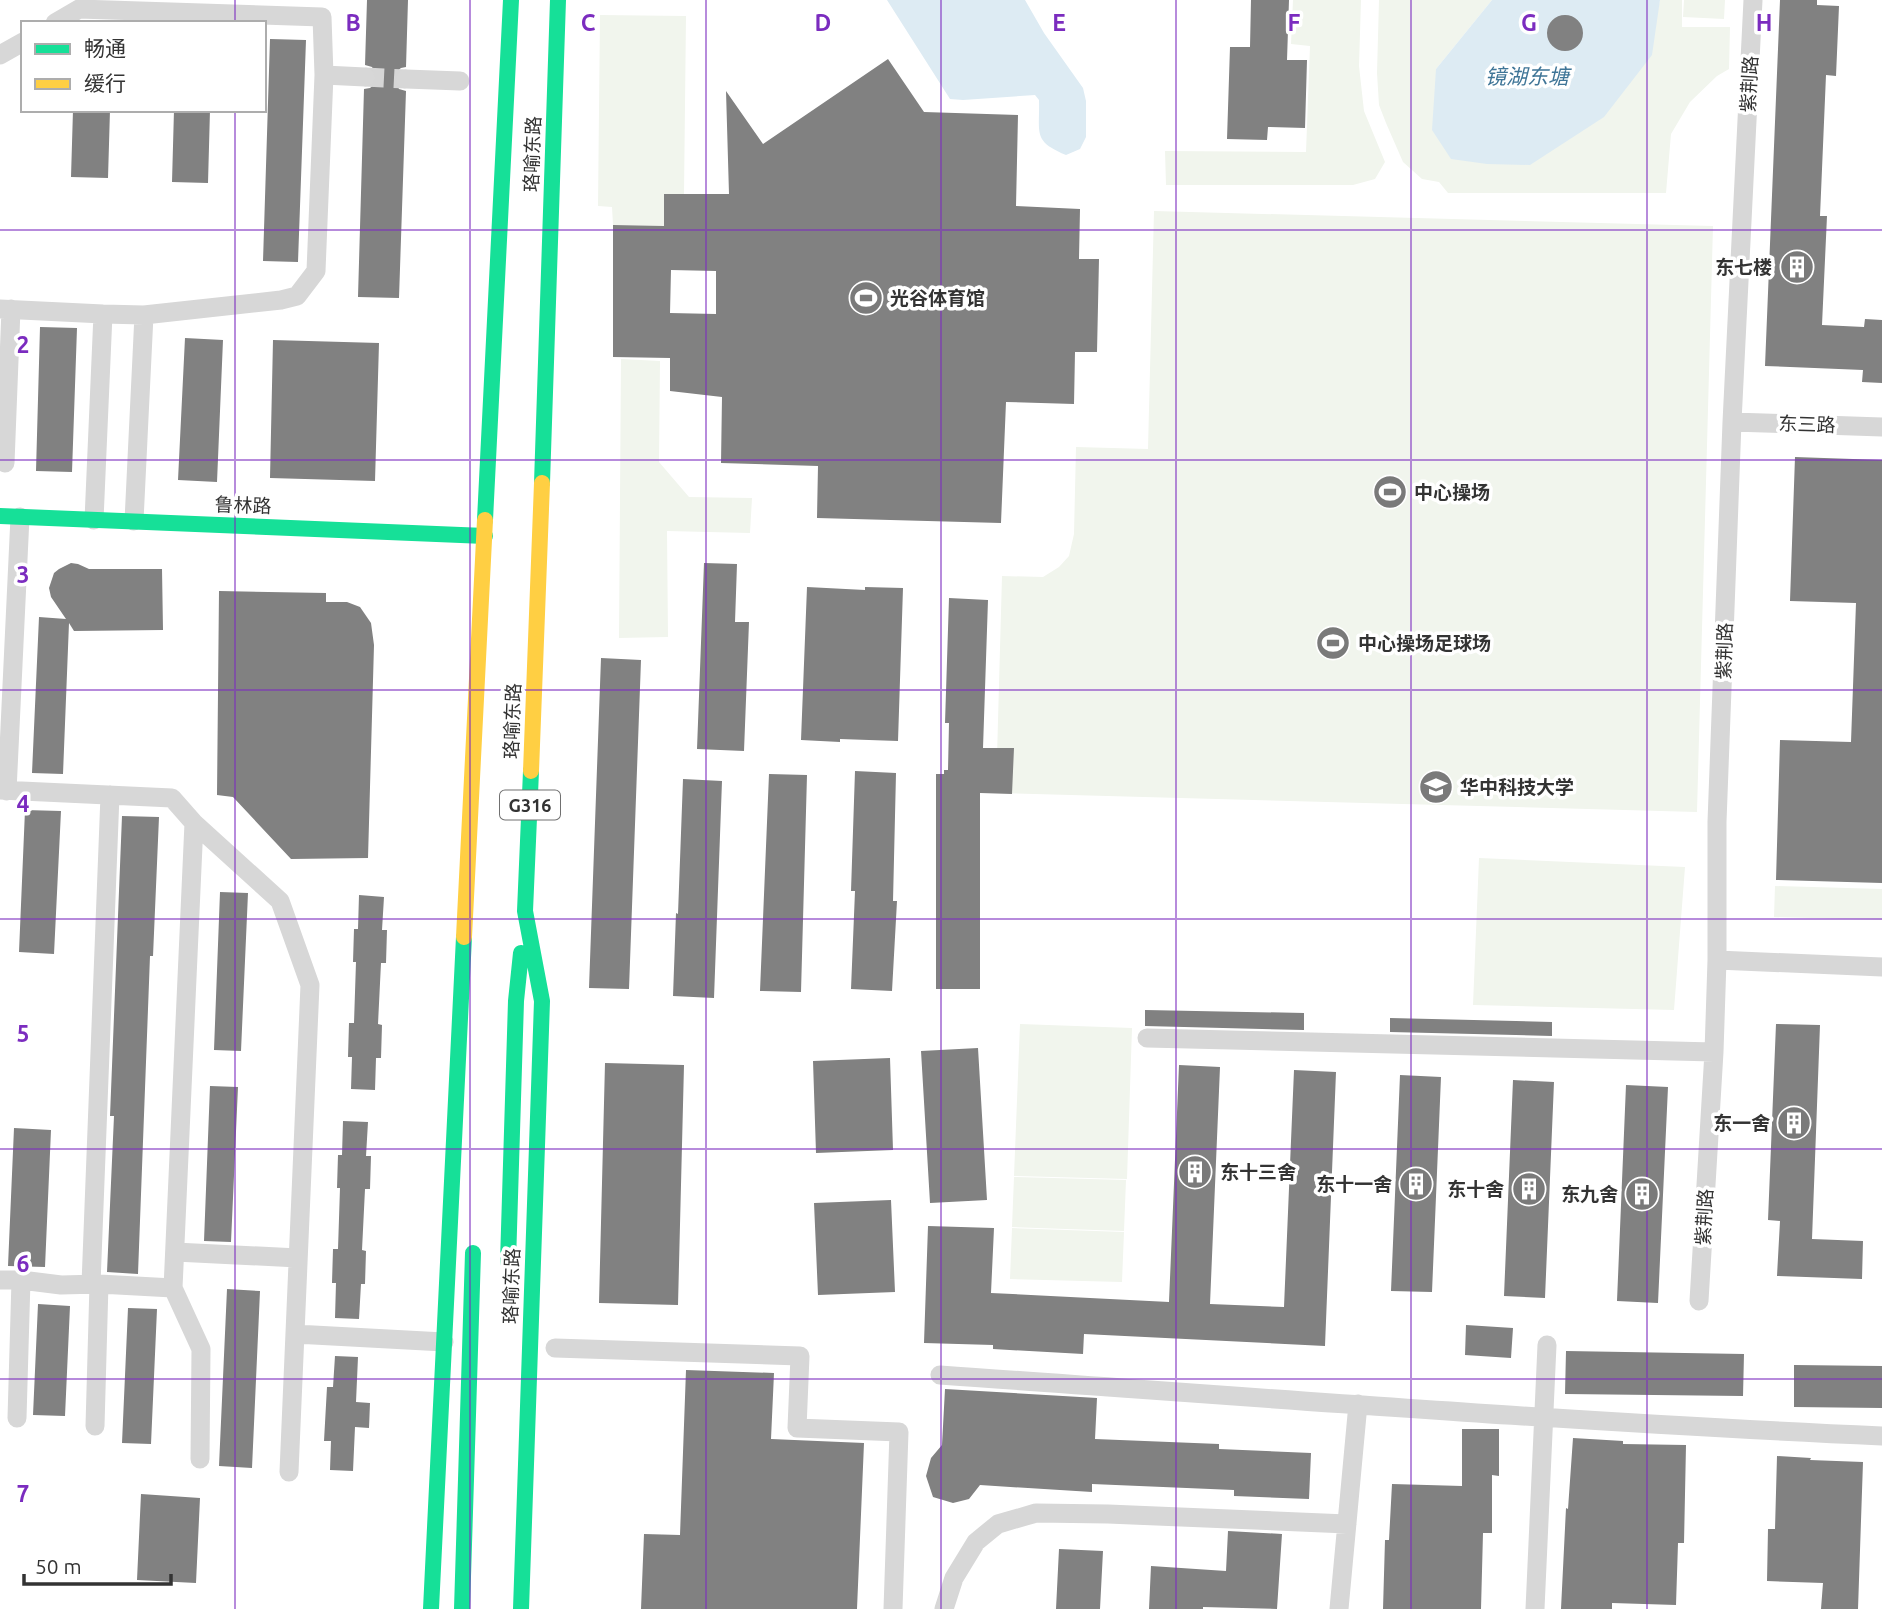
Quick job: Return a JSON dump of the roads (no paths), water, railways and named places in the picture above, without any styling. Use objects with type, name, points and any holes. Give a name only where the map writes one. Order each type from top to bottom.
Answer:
[{"type":"main road","name":"珞喻东路","points":[[431,1609],[512,0]]},
{"type":"main road","name":"珞喻东路","points":[[521,1609],[542,1001],[525,911],[539,586],[558,0]]},
{"type":"main road","name":"鲁林路","points":[[0,516],[485,536]]},
{"type":"main road","points":[[466,907],[478,987]]},
{"type":"main road","points":[[507,1274],[516,1001],[525,911]]},
{"type":"main road","points":[[463,1609],[474,1234]]},
{"type":"street","name":"紫荆路","points":[[1699,1301],[1714,1052],[1717,822],[1732,422],[1753,0]]},
{"type":"street","points":[[5,463],[6,309],[144,315],[281,300],[297,296],[316,271],[324,75],[322,17],[79,9],[58,21]]},
{"type":"street","points":[[0,55],[21,43]]},
{"type":"street","points":[[324,75],[365,77]]},
{"type":"street","points":[[406,79],[460,81]]},
{"type":"street","points":[[94,520],[103,314]]},
{"type":"street","points":[[134,521],[144,315]]},
{"type":"street","name":"东三路","points":[[1732,422],[1882,427]]},
{"type":"street","points":[[20,517],[4,790],[172,798],[194,823],[280,901],[310,985],[289,1472]]},
{"type":"street","points":[[95,1426],[95,1284],[110,795]]},
{"type":"street","points":[[194,823],[173,1288],[201,1349],[200,1459]]},
{"type":"street","points":[[1717,960],[1882,967]]},
{"type":"street","points":[[1147,1038],[1714,1052]]},
{"type":"street","points":[[175,1252],[298,1258]]},
{"type":"street","points":[[0,1280],[61,1285],[173,1288]]},
{"type":"street","points":[[16,1418],[21,1280]]},
{"type":"street","points":[[295,1334],[444,1342]]},
{"type":"street","points":[[1535,1609],[1547,1345]]},
{"type":"street","points":[[555,1348],[800,1356],[797,1428],[899,1432],[893,1609]]},
{"type":"street","points":[[940,1375],[1544,1418],[1882,1436]]},
{"type":"street","points":[[1339,1609],[1358,1404]]},
{"type":"street","points":[[944,1609],[954,1578],[976,1542],[998,1524],[1036,1513],[1347,1524]]},
{"type":"water","points":[[887,0],[1025,0],[1044,33],[1083,88],[1086,101],[1086,137],[1080,149],[1066,155],[1043,140],[1039,128],[1039,100],[1035,95],[950,99]]},
{"type":"water","name":"镜湖东塘","points":[[1492,0],[1660,0],[1652,55],[1604,117],[1530,165],[1487,164],[1451,159],[1432,130],[1436,69]]},
{"type":"tunnel","points":[[365,77],[406,79]]},
{"type":"place","name":"东七楼","points":[[1797,267]]},
{"type":"place","name":"光谷体育馆","points":[[866,298]]},
{"type":"place","name":"中心操场","points":[[1390,492]]},
{"type":"place","name":"中心操场足球场","points":[[1333,643]]},
{"type":"place","name":"华中科技大学","points":[[1436,787]]},
{"type":"place","name":"东一舍","points":[[1794,1123]]},
{"type":"place","name":"东十三舍","points":[[1195,1172]]},
{"type":"place","name":"东十一舍","points":[[1416,1184]]},
{"type":"place","name":"东十舍","points":[[1529,1189]]},
{"type":"place","name":"东九舍","points":[[1642,1194]]}]
